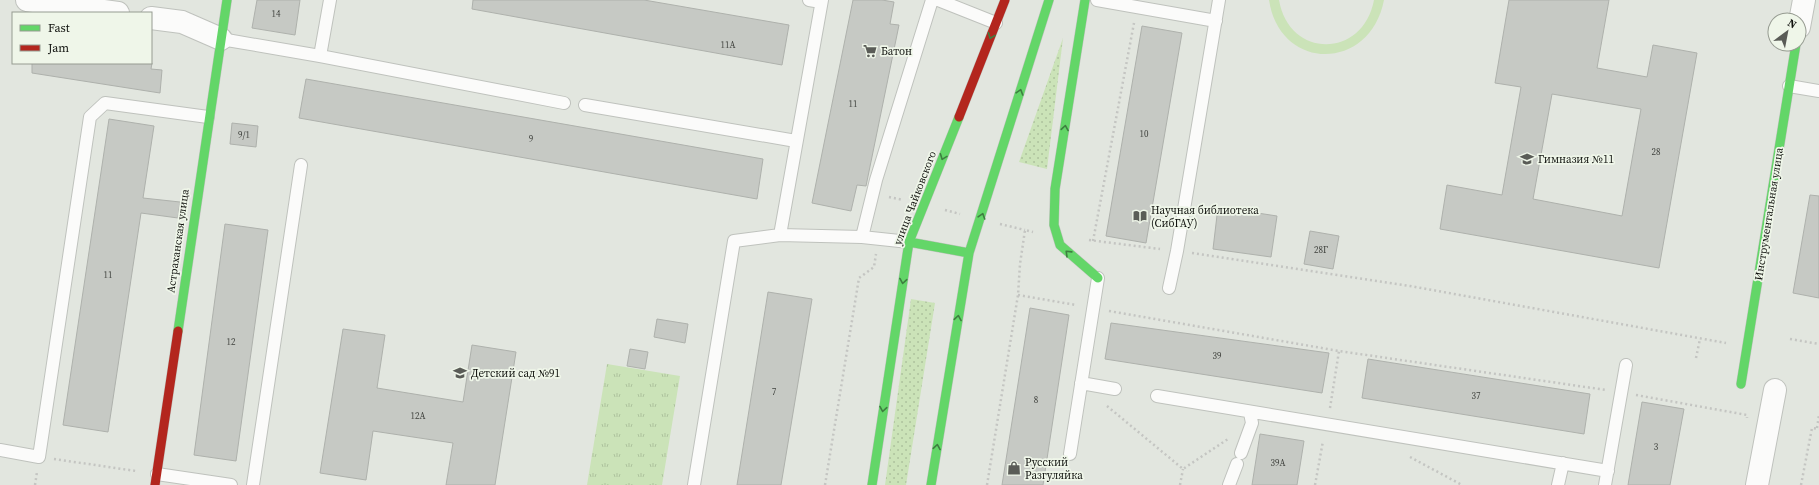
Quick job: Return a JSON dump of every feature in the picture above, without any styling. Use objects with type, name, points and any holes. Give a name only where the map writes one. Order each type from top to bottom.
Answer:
[{"type":"main road","name":"Астраханская улица","points":[[156,480],[208,117],[227,0]]},
{"type":"main road","name":"улица Чайковского","points":[[872,485],[909,242],[1005,0]]},
{"type":"main road","points":[[931,485],[969,253],[1049,0]]},
{"type":"main road","points":[[1085,0],[1055,189],[1054,225],[1060,245],[1098,278]]},
{"type":"main road","name":"Инструментальная улица","points":[[1742,384],[1795,52]]},
{"type":"main road","points":[[909,242],[969,253]]},
{"type":"street","points":[[27,0],[111,12]]},
{"type":"street","points":[[1802,12],[1804,0]]},
{"type":"street","points":[[152,18],[182,22],[221,39]]},
{"type":"street","points":[[1757,485],[1775,390]]},
{"type":"lane","points":[[320,56],[330,0]]},
{"type":"lane","points":[[862,237],[876,180],[932,0]]},
{"type":"lane","points":[[938,0],[996,23]]},
{"type":"lane","points":[[1097,0],[1216,21]]},
{"type":"lane","points":[[1169,288],[1177,251],[1219,0]]},
{"type":"lane","points":[[780,235],[817,1]]},
{"type":"lane","points":[[221,39],[320,56],[564,103]]},
{"type":"lane","points":[[1789,86],[1819,90]]},
{"type":"lane","points":[[0,450],[39,457],[90,117],[105,103],[208,117]]},
{"type":"lane","points":[[585,105],[796,141]]},
{"type":"lane","points":[[253,485],[301,165]]},
{"type":"lane","points":[[694,485],[734,241],[780,235],[862,237],[909,242]]},
{"type":"lane","points":[[1070,454],[1098,278]]},
{"type":"lane","points":[[1605,485],[1626,365]]},
{"type":"lane","points":[[1081,383],[1115,389]]},
{"type":"lane","points":[[1157,396],[1251,418],[1563,463],[1608,471]]},
{"type":"lane","points":[[1241,453],[1251,418]]},
{"type":"lane","points":[[1558,485],[1563,463]]},
{"type":"lane","points":[[1229,485],[1237,464]]},
{"type":"lane","points":[[156,480],[231,485]]},
{"type":"path","points":[[1137,6],[1093,241],[1177,251],[1410,286],[1733,344]]},
{"type":"path","points":[[825,485],[859,278],[874,267],[878,239]]},
{"type":"path","points":[[987,485],[1018,295],[1339,351],[1621,392],[1747,415]]},
{"type":"path","points":[[1696,358],[1700,338]]},
{"type":"path","points":[[1790,339],[1819,344]]},
{"type":"path","points":[[1315,485],[1339,351]]},
{"type":"path","points":[[1081,383],[1183,469]]},
{"type":"path","points":[[1800,485],[1812,428],[1818,429],[1819,415]]},
{"type":"path","points":[[1180,485],[1183,469],[1251,418]]},
{"type":"path","points":[[39,457],[156,480]]},
{"type":"green space","points":[[1269,0],[1279,0],[1286,19],[1297,33],[1311,41],[1326,44],[1342,41],[1356,33],[1367,19],[1374,0],[1384,0],[1375,24],[1362,40],[1344,51],[1325,54],[1307,51],[1290,40],[1277,24]]},
{"type":"green space","points":[[1063,38],[1047,169],[1019,162]]},
{"type":"green space","points":[[911,299],[935,303],[906,485],[885,485]]},
{"type":"green space","points":[[607,364],[680,376],[662,485],[587,485]]},
{"type":"building","points":[[257,0],[300,0],[295,35],[252,28]]},
{"type":"building","points":[[473,0],[644,0],[789,25],[782,65],[472,9]]},
{"type":"building","points":[[853,0],[882,0],[894,2],[890,24],[899,25],[866,186],[857,185],[851,211],[812,203]]},
{"type":"building","points":[[1509,0],[1609,0],[1597,68],[1647,77],[1653,45],[1697,53],[1659,268],[1440,229],[1447,185],[1502,195],[1521,87],[1495,83]],"holes":[[[1552,94],[1641,109],[1622,216],[1533,199]]]},
{"type":"building","points":[[1142,26],[1182,33],[1146,243],[1106,236]]},
{"type":"building","points":[[32,64],[152,64],[151,69],[162,70],[160,93],[32,73]]},
{"type":"building","points":[[306,79],[763,159],[757,199],[299,118]]},
{"type":"building","points":[[109,119],[154,126],[143,198],[180,202],[178,218],[141,213],[108,432],[63,425]]},
{"type":"building","points":[[232,123],[258,126],[256,147],[230,144]]},
{"type":"building","points":[[1810,195],[1819,196],[1819,298],[1793,293]]},
{"type":"building","points":[[1218,207],[1277,216],[1271,257],[1213,249]]},
{"type":"building","points":[[225,224],[268,230],[236,461],[194,455]]},
{"type":"building","points":[[1310,231],[1339,236],[1333,269],[1304,264]]},
{"type":"building","points":[[768,292],[812,299],[781,485],[737,485]]},
{"type":"building","points":[[1030,308],[1069,315],[1043,485],[1002,485]]},
{"type":"building","points":[[657,319],[688,324],[685,343],[654,337]]},
{"type":"building","points":[[1111,323],[1329,353],[1322,393],[1105,359]]},
{"type":"building","points":[[343,329],[385,335],[377,388],[463,402],[472,345],[516,352],[495,485],[446,485],[453,443],[373,431],[366,480],[320,473]]},
{"type":"building","points":[[630,349],[648,352],[645,369],[627,366]]},
{"type":"building","points":[[1368,359],[1590,394],[1584,434],[1362,398]]},
{"type":"building","points":[[1642,402],[1684,409],[1670,485],[1628,485]]},
{"type":"building","points":[[1260,434],[1304,441],[1297,485],[1252,485]]},
{"type":"traffic: fast","points":[[178,331],[227,0]]},
{"type":"traffic: fast","points":[[931,485],[969,253],[1049,0]]},
{"type":"traffic: fast","points":[[1085,0],[1055,189],[1054,225],[1060,245],[1098,278]]},
{"type":"traffic: fast","points":[[1741,384],[1795,52]]},
{"type":"traffic: fast","points":[[872,485],[909,242],[959,117]]},
{"type":"traffic: fast","points":[[909,242],[969,253]]},
{"type":"traffic: jam","points":[[959,117],[1005,0]]},
{"type":"traffic: jam","points":[[155,485],[178,331]]},
{"type":"place","name":"Батон","points":[[870,51]]},
{"type":"place","name":"Гимназия №11","points":[[1527,159]]},
{"type":"place","name":"Научная библиотека (СибГАУ)","points":[[1140,216]]},
{"type":"place","name":"Детский сад №91","points":[[460,373]]},
{"type":"place","name":"Русский Разгуляйка","points":[[1014,468]]}]
